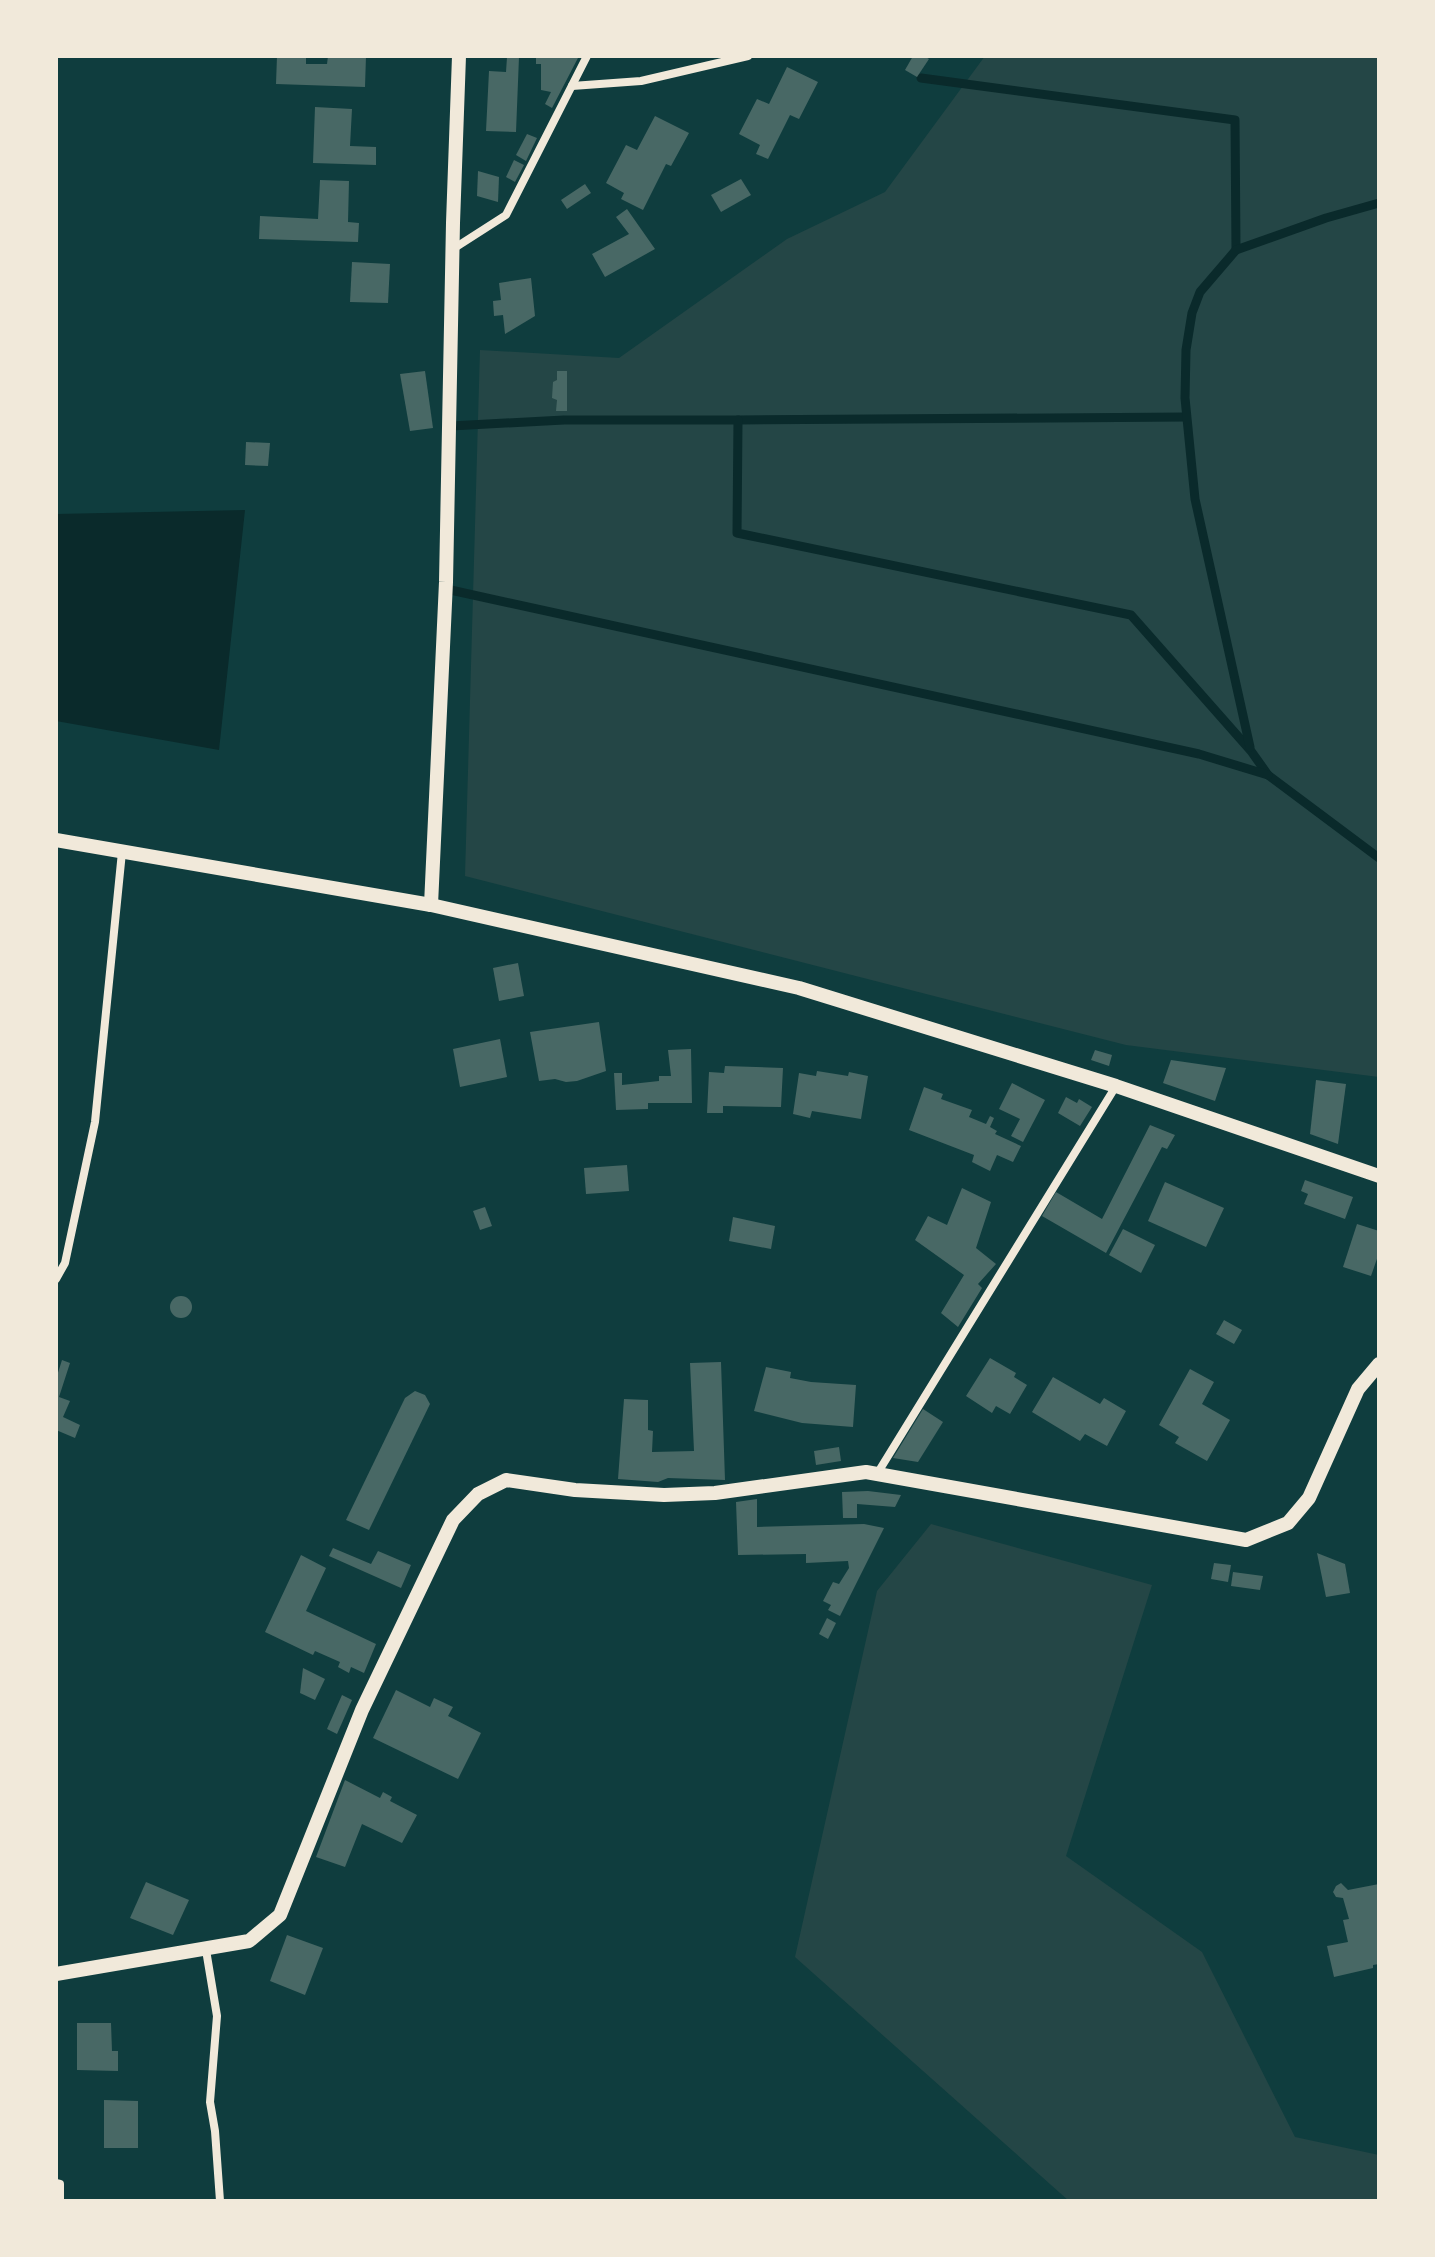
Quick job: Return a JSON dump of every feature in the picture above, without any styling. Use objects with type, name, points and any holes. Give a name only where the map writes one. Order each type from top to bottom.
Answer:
[{"type":"street","points":[[431,905],[446,589],[459,56]]},
{"type":"street","points":[[453,250],[506,215],[587,56]]},
{"type":"street","points":[[572,86],[641,81],[748,56]]},
{"type":"street","points":[[56,840],[431,905],[799,988],[1116,1086],[1379,1176]]},
{"type":"street","points":[[56,1279],[95,1122],[122,852]]},
{"type":"street","points":[[877,1474],[1116,1086]]},
{"type":"street","points":[[56,1974],[249,1941],[280,1915],[362,1710],[453,1520],[478,1494],[506,1480],[575,1490],[664,1495],[715,1493],[866,1472],[1246,1540],[1288,1523],[1309,1498],[1358,1389],[1379,1364]]},
{"type":"street","points":[[206,1950],[217,2016],[210,2102],[220,2201]]},
{"type":"street","points":[[56,2183],[60,2184],[60,2201]]},
{"type":"shaded area","points":[[985,56],[1379,56],[1379,1077],[1126,1045],[465,876],[480,350],[619,358],[787,239],[885,192]]},
{"type":"shaded area","points":[[245,510],[219,750],[56,721],[56,514]]},
{"type":"shaded area","points":[[931,1524],[1152,1585],[1066,1856],[1202,1952],[1295,2137],[1379,2155],[1379,2201],[1069,2201],[795,1957],[877,1591]]},
{"type":"building","points":[[277,56],[306,56],[306,64],[327,64],[328,56],[366,56],[365,87],[276,84]]},
{"type":"building","points":[[536,56],[579,56],[552,108],[545,104],[551,92],[541,90],[541,64],[536,64]]},
{"type":"building","points":[[913,56],[929,59],[917,77],[905,70]]},
{"type":"building","points":[[507,57],[519,57],[516,132],[486,131],[489,71],[506,72]]},
{"type":"building","points":[[787,67],[818,82],[799,119],[790,115],[768,159],[756,154],[760,145],[739,134],[757,99],[769,104]]},
{"type":"building","points":[[315,107],[352,109],[350,146],[376,147],[376,165],[313,163]]},
{"type":"building","points":[[655,116],[689,133],[671,166],[666,164],[643,210],[621,199],[624,193],[606,183],[626,145],[637,150]]},
{"type":"building","points":[[527,134],[537,138],[526,161],[516,155]]},
{"type":"building","points":[[514,160],[524,165],[515,182],[506,177]]},
{"type":"building","points":[[478,171],[499,177],[498,202],[477,196]]},
{"type":"building","points":[[741,179],[751,195],[721,212],[711,195]]},
{"type":"building","points":[[320,180],[349,181],[348,222],[359,223],[358,242],[259,239],[260,216],[318,219]]},
{"type":"building","points":[[585,184],[591,193],[567,209],[561,200]]},
{"type":"building","points":[[627,209],[655,249],[605,277],[592,254],[629,234],[616,217]]},
{"type":"building","points":[[352,262],[390,264],[388,303],[350,302]]},
{"type":"building","points":[[531,278],[535,316],[505,334],[503,315],[494,316],[493,301],[501,300],[499,283]]},
{"type":"building","points":[[425,371],[433,428],[410,431],[400,374]]},
{"type":"building","points":[[557,371],[567,371],[567,411],[556,411],[557,400],[552,398]]},
{"type":"building","points":[[246,442],[270,443],[268,466],[245,465]]},
{"type":"building","points":[[518,963],[524,996],[499,1001],[493,968]]},
{"type":"building","points":[[599,1022],[606,1071],[577,1081],[539,1081],[530,1032]]},
{"type":"building","points":[[500,1039],[507,1077],[460,1087],[453,1049]]},
{"type":"building","points":[[691,1049],[692,1103],[648,1103],[648,1109],[616,1110],[614,1073],[622,1073],[622,1085],[659,1081],[659,1076],[671,1076],[668,1050]]},
{"type":"building","points":[[1095,1050],[1112,1055],[1109,1066],[1091,1060]]},
{"type":"building","points":[[1171,1060],[1226,1068],[1215,1101],[1163,1083]]},
{"type":"building","points":[[725,1066],[783,1068],[781,1107],[723,1106],[723,1113],[707,1113],[709,1072],[724,1073]]},
{"type":"building","points":[[817,1071],[868,1076],[861,1119],[812,1111],[810,1118],[793,1114],[799,1073],[816,1076]]},
{"type":"building","points":[[1316,1080],[1346,1084],[1338,1144],[1310,1134]]},
{"type":"building","points":[[1012,1083],[1045,1100],[1023,1142],[1011,1136],[1020,1119],[999,1109]]},
{"type":"building","points":[[924,1087],[943,1094],[941,1099],[972,1110],[969,1117],[986,1124],[990,1116],[994,1118],[990,1127],[997,1131],[995,1134],[1021,1146],[1013,1162],[997,1155],[990,1171],[972,1162],[974,1155],[909,1130]]},
{"type":"building","points":[[1066,1097],[1077,1103],[1079,1099],[1092,1107],[1080,1126],[1058,1113]]},
{"type":"building","points":[[1150,1125],[1175,1135],[1167,1149],[1162,1147],[1106,1253],[1042,1216],[1056,1192],[1102,1219]]},
{"type":"building","points":[[627,1165],[629,1191],[586,1194],[584,1168]]},
{"type":"building","points":[[1305,1180],[1353,1197],[1345,1219],[1304,1204],[1308,1194],[1301,1191]]},
{"type":"building","points":[[1165,1182],[1224,1208],[1206,1247],[1148,1221]]},
{"type":"building","points":[[962,1188],[991,1202],[976,1248],[996,1264],[978,1284],[982,1288],[958,1327],[941,1313],[964,1275],[915,1240],[928,1216],[947,1225]]},
{"type":"building","points":[[485,1207],[492,1226],[480,1230],[473,1211]]},
{"type":"building","points":[[733,1217],[775,1226],[771,1249],[729,1241]]},
{"type":"building","points":[[1357,1224],[1379,1231],[1379,1253],[1371,1276],[1343,1267]]},
{"type":"building","points":[[1123,1229],[1155,1245],[1141,1273],[1109,1255]]},
{"type":"building","points":[[181,1296],[189,1299],[192,1307],[189,1315],[181,1318],[173,1315],[170,1307],[173,1299]]},
{"type":"building","points":[[1224,1320],[1242,1330],[1234,1344],[1216,1334]]},
{"type":"building","points":[[990,1358],[1016,1373],[1014,1377],[1027,1385],[1010,1414],[996,1406],[992,1413],[966,1396]]},
{"type":"building","points":[[62,1360],[70,1363],[59,1397],[70,1401],[63,1417],[80,1425],[75,1438],[56,1430],[56,1379]]},
{"type":"building","points":[[721,1362],[725,1480],[668,1478],[658,1482],[618,1479],[624,1399],[648,1400],[648,1430],[653,1431],[652,1452],[694,1451],[690,1363]]},
{"type":"building","points":[[766,1367],[791,1372],[790,1378],[856,1385],[853,1427],[802,1423],[754,1411]]},
{"type":"building","points":[[1190,1369],[1214,1382],[1202,1404],[1230,1420],[1207,1461],[1175,1443],[1179,1437],[1159,1425]]},
{"type":"building","points":[[1053,1377],[1100,1404],[1104,1398],[1126,1411],[1107,1446],[1085,1434],[1080,1441],[1032,1412]]},
{"type":"building","points":[[415,1391],[425,1395],[430,1404],[369,1530],[346,1520],[405,1398]]},
{"type":"building","points":[[923,1409],[943,1422],[918,1462],[893,1458]]},
{"type":"building","points":[[839,1447],[841,1461],[816,1465],[814,1451]]},
{"type":"building","points":[[842,1492],[901,1495],[895,1507],[857,1504],[857,1518],[843,1518]]},
{"type":"building","points":[[757,1499],[757,1527],[864,1524],[884,1528],[840,1616],[828,1610],[831,1605],[823,1601],[833,1582],[839,1584],[849,1568],[848,1561],[806,1563],[806,1554],[738,1555],[736,1502]]},
{"type":"building","points":[[333,1548],[371,1564],[378,1551],[411,1565],[401,1588],[329,1556]]},
{"type":"building","points":[[1317,1553],[1345,1564],[1350,1593],[1326,1597]]},
{"type":"building","points":[[301,1555],[326,1568],[306,1611],[376,1644],[364,1673],[351,1667],[349,1673],[338,1667],[340,1662],[315,1651],[313,1655],[265,1632]]},
{"type":"building","points":[[1214,1563],[1231,1565],[1228,1582],[1211,1579]]},
{"type":"building","points":[[1233,1572],[1263,1576],[1260,1590],[1231,1586]]},
{"type":"building","points":[[827,1618],[836,1623],[828,1639],[819,1634]]},
{"type":"building","points":[[303,1668],[325,1679],[315,1700],[300,1693]]},
{"type":"building","points":[[396,1690],[430,1707],[434,1698],[453,1707],[448,1716],[481,1733],[458,1779],[373,1738]]},
{"type":"building","points":[[342,1695],[352,1700],[337,1734],[327,1729]]},
{"type":"building","points":[[345,1780],[380,1798],[383,1792],[392,1797],[390,1801],[417,1815],[402,1843],[362,1824],[345,1867],[316,1857]]},
{"type":"building","points":[[146,1882],[189,1900],[173,1935],[130,1918]]},
{"type":"building","points":[[1341,1883],[1348,1890],[1379,1884],[1379,1964],[1334,1977],[1327,1946],[1348,1942],[1343,1920],[1349,1919],[1343,1898],[1336,1897],[1333,1892]]},
{"type":"building","points":[[287,1935],[323,1948],[305,1995],[270,1981]]},
{"type":"building","points":[[77,2023],[111,2023],[112,2051],[118,2051],[118,2071],[77,2070]]},
{"type":"building","points":[[104,2100],[138,2101],[138,2148],[104,2148]]},
{"type":"waterway","points":[[921,78],[1235,120],[1236,250]]},
{"type":"waterway","points":[[1250,747],[1195,499],[1185,398],[1186,350],[1192,313],[1200,292],[1236,250],[1379,203]]},
{"type":"waterway","points":[[738,420],[1186,417]]},
{"type":"waterway","points":[[451,426],[564,420],[738,420],[737,533],[1131,615],[1251,751],[1268,775],[1379,858]]},
{"type":"waterway","points":[[446,589],[1199,754],[1268,775]]}]
